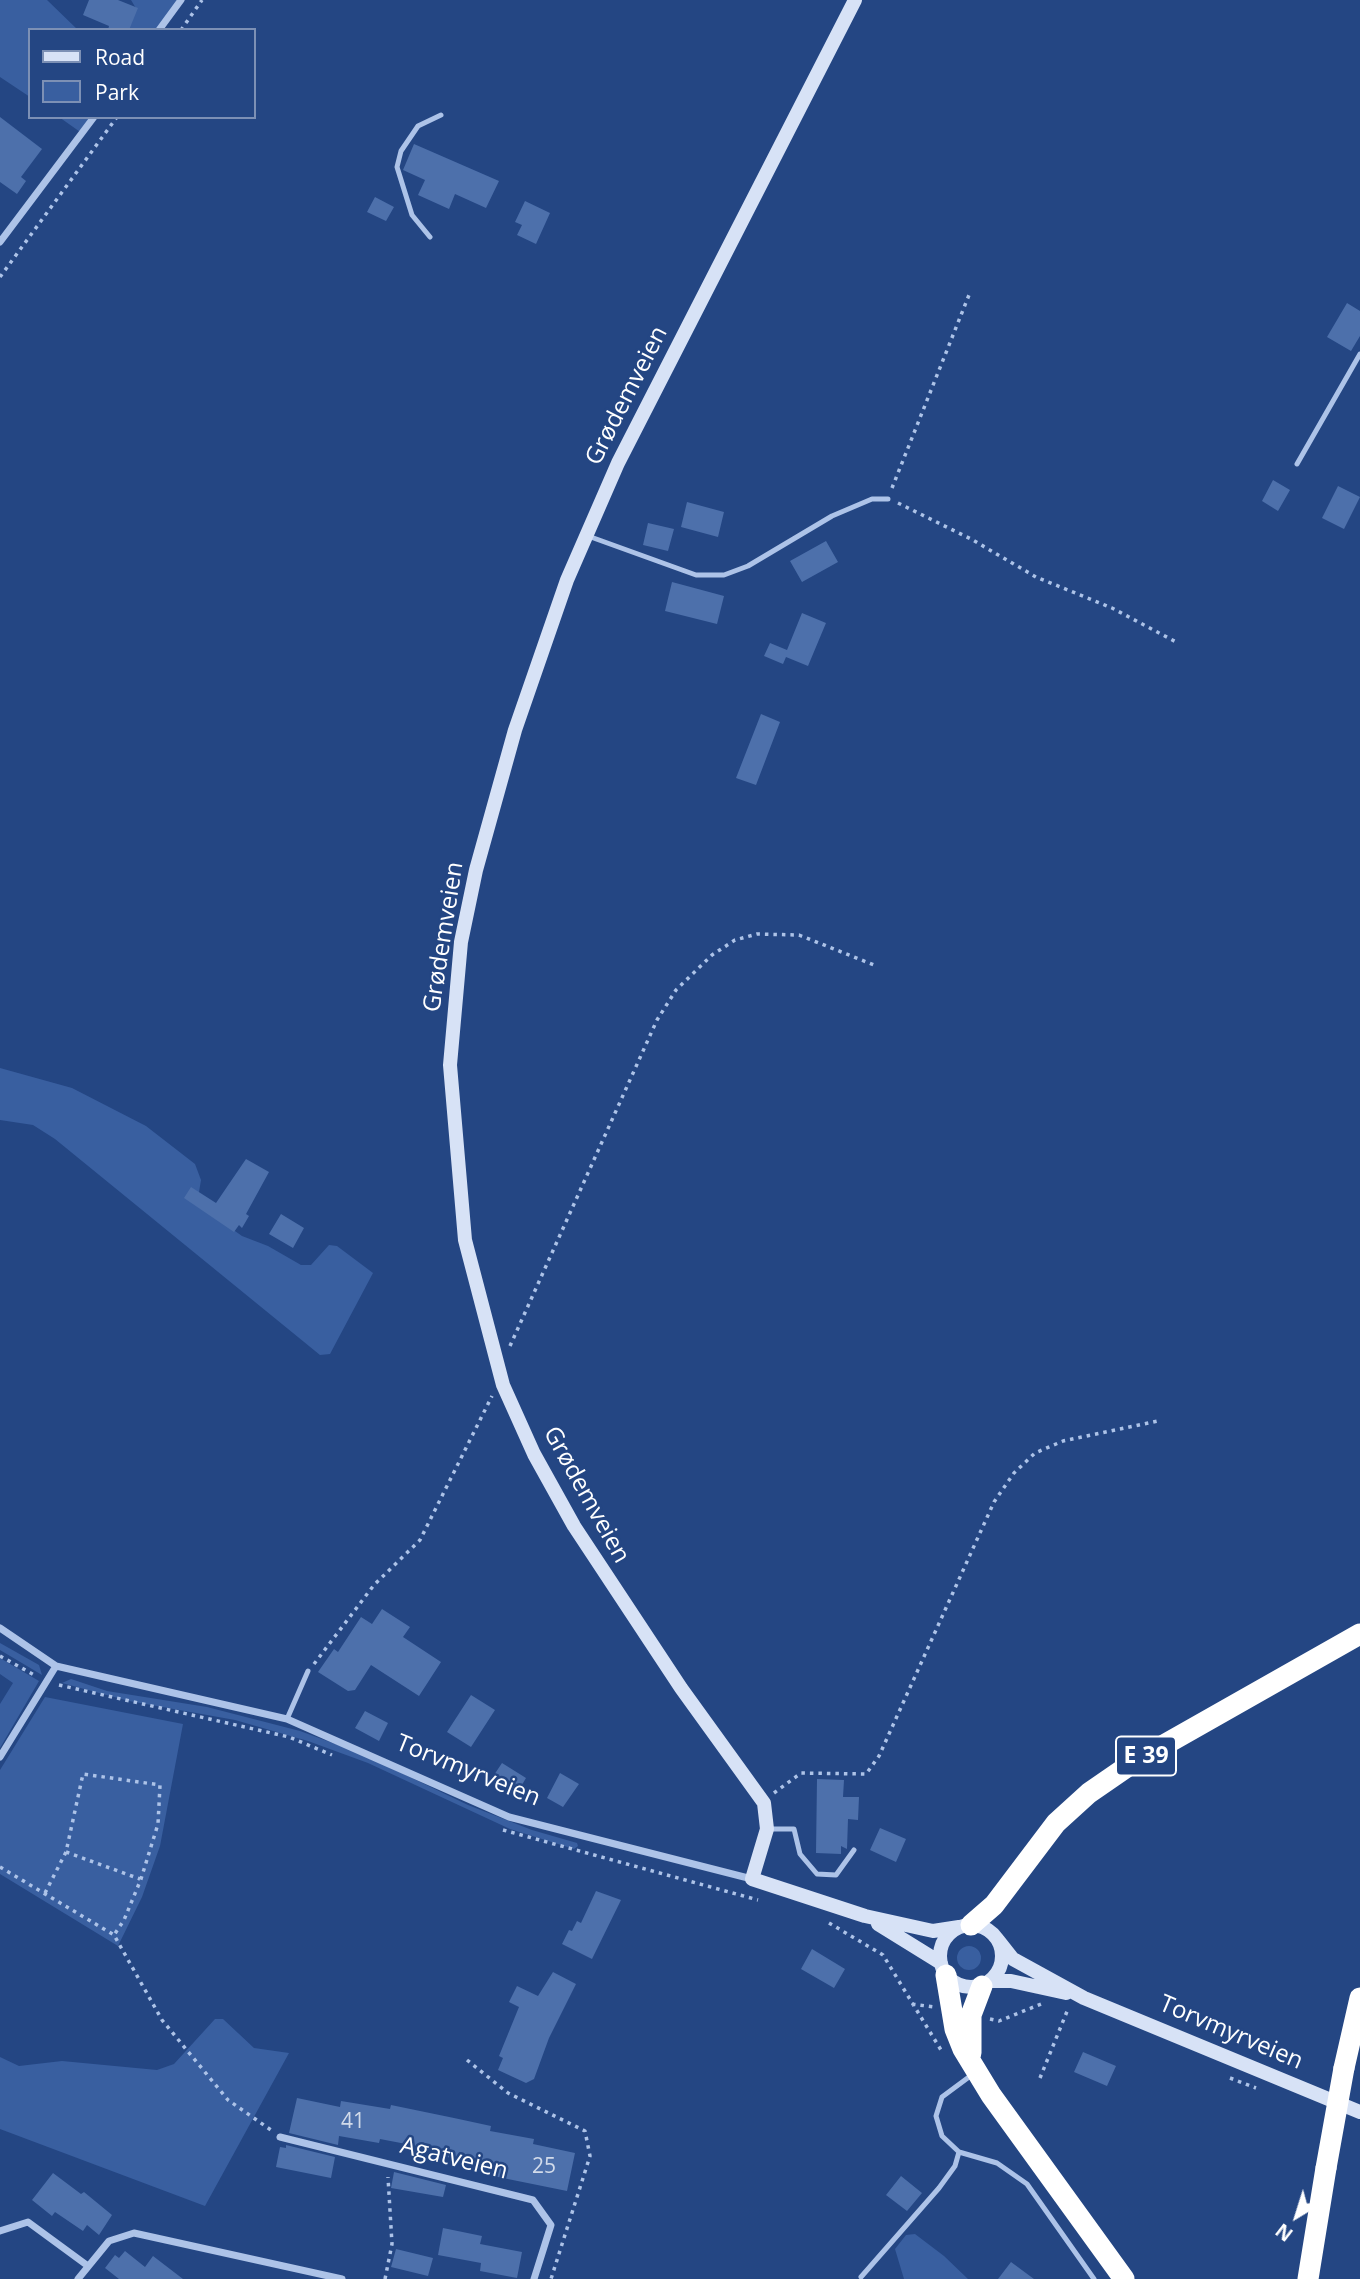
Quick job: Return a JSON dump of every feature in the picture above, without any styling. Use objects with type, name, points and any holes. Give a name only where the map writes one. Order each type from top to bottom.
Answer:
[{"type":"highway","name":"E 39","points":[[965,1926],[994,1905],[1056,1823],[1089,1793],[1134,1762],[1360,1634]]},
{"type":"highway","points":[[943,1969],[955,2029],[969,2076],[1124,2279]]},
{"type":"highway","points":[[969,2076],[973,2007],[986,1984]]},
{"type":"highway","points":[[1308,2279],[1344,2068],[1360,1998]]},
{"type":"main road","name":"Grødemveien","points":[[752,1879],[768,1829],[764,1803],[644,1634],[574,1526],[534,1454],[503,1385],[465,1240],[450,1065],[453,1010],[461,942],[490,815],[515,730],[585,535],[618,463],[855,0]]},
{"type":"main road","name":"Torvmyrveien","points":[[752,1879],[865,1916],[933,1931],[965,1926]]},
{"type":"main road","name":"Torvmyrveien","points":[[865,1916],[943,1969]]},
{"type":"main road","points":[[965,1926],[991,1932],[998,1940],[1003,1958],[997,1975],[986,1984],[962,1987],[943,1969],[941,1946],[965,1926]]},
{"type":"main road","name":"Torvmyrveien","points":[[998,1940],[1013,1959],[1084,1998],[1360,2112]]},
{"type":"main road","name":"Torvmyrveien","points":[[986,1984],[1011,1981],[1084,1998]]},
{"type":"street","points":[[160,28],[181,0]]},
{"type":"street","points":[[0,242],[92,119]]},
{"type":"street","name":"Torvmyrveien","points":[[0,1628],[56,1667],[287,1719],[509,1817],[752,1879]]},
{"type":"street","points":[[0,1757],[56,1667]]},
{"type":"street","name":"Agatveien","points":[[280,2137],[533,2200],[551,2225],[534,2279]]},
{"type":"street","points":[[0,2231],[28,2222],[88,2266]]},
{"type":"street","points":[[78,2279],[110,2241],[134,2233],[342,2279]]},
{"type":"lane","points":[[430,237],[412,215],[397,167],[401,151],[418,126],[441,115]]},
{"type":"lane","points":[[1297,464],[1360,354]]},
{"type":"lane","points":[[585,535],[696,575],[724,575],[748,566],[832,516],[872,499],[888,499]]},
{"type":"lane","points":[[287,1719],[308,1671]]},
{"type":"lane","points":[[768,1829],[793,1829],[800,1854],[817,1874],[836,1875],[854,1850]]},
{"type":"lane","points":[[969,2076],[942,2097],[936,2116],[942,2136],[959,2152],[996,2163],[1027,2184],[1094,2279]]},
{"type":"lane","points":[[861,2277],[939,2188],[955,2166],[959,2152]]},
{"type":"path","points":[[182,28],[202,0]]},
{"type":"path","points":[[0,277],[116,119]]},
{"type":"path","points":[[969,295],[888,499],[971,539],[1037,577],[1112,608],[1178,643]]},
{"type":"path","points":[[499,1371],[657,1020],[676,990],[712,955],[735,940],[757,934],[799,935],[874,965]]},
{"type":"path","points":[[308,1671],[374,1585],[420,1540],[486,1407],[503,1385]]},
{"type":"path","points":[[764,1803],[786,1781],[801,1773],[866,1774],[879,1756],[994,1502],[1021,1466],[1035,1453],[1063,1441],[1158,1421]]},
{"type":"path","points":[[0,1656],[47,1682],[289,1737],[340,1758]]},
{"type":"path","points":[[45,1893],[66,1852],[83,1774],[160,1785],[159,1824],[141,1879],[124,1920],[114,1935]]},
{"type":"path","points":[[496,1827],[761,1900]]},
{"type":"path","points":[[66,1852],[141,1879]]},
{"type":"path","points":[[0,1867],[114,1935],[162,2020],[228,2100],[280,2137]]},
{"type":"path","points":[[819,1918],[848,1932],[883,1955],[912,2004],[969,2076]]},
{"type":"path","points":[[982,2017],[999,2021],[1042,2003]]},
{"type":"path","points":[[912,2004],[937,2007]]},
{"type":"path","points":[[1055,2006],[1079,2013]]},
{"type":"path","points":[[1040,2078],[1068,2009]]},
{"type":"path","points":[[467,2060],[508,2093],[585,2131],[590,2156],[551,2279]]},
{"type":"path","points":[[1230,2077],[1268,2093]]},
{"type":"path","points":[[385,2279],[391,2244],[387,2186],[390,2163]]},
{"type":"green space","points":[[0,0],[47,0],[76,28],[28,28],[28,96],[0,77]]},
{"type":"green space","points":[[131,0],[181,0],[159,28],[120,28],[137,10]]},
{"type":"green space","points":[[62,119],[90,119],[83,134]]},
{"type":"green space","points":[[0,1068],[72,1088],[146,1126],[195,1164],[201,1180],[198,1198],[208,1212],[242,1236],[268,1246],[301,1265],[311,1265],[329,1245],[337,1246],[373,1273],[330,1354],[320,1355],[55,1139],[33,1125],[0,1120]]},
{"type":"green space","points":[[0,1643],[39,1665],[42,1675],[0,1650]]},
{"type":"green space","points":[[0,1658],[39,1681],[0,1748],[0,1704],[13,1683],[0,1674]]},
{"type":"green space","points":[[71,1679],[107,1691],[207,1707],[300,1731],[360,1753],[468,1805],[532,1830],[577,1843],[578,1846],[574,1849],[510,1829],[368,1763],[308,1741],[235,1720],[129,1701],[62,1683]]},
{"type":"green space","points":[[45,1697],[183,1724],[160,1846],[142,1897],[118,1946],[0,1874],[0,1770]]},
{"type":"green space","points":[[969,1946],[978,1949],[981,1958],[978,1967],[969,1970],[960,1967],[957,1958],[960,1949]]},
{"type":"green space","points":[[215,2019],[223,2019],[254,2048],[289,2053],[205,2206],[0,2129],[0,2057],[19,2066],[62,2061],[157,2070],[174,2064]]},
{"type":"green space","points":[[915,2234],[968,2279],[904,2279],[895,2249],[906,2235]]},
{"type":"building","points":[[89,0],[118,0],[138,8],[130,28],[108,28],[83,15]]},
{"type":"building","points":[[0,117],[42,149],[21,177],[26,181],[17,194],[0,182]]},
{"type":"building","points":[[414,144],[499,181],[486,208],[455,194],[449,209],[418,195],[425,180],[403,170]]},
{"type":"building","points":[[375,197],[394,207],[386,221],[367,212]]},
{"type":"building","points":[[525,201],[550,213],[536,244],[517,235],[522,225],[515,222]]},
{"type":"building","points":[[1347,303],[1360,311],[1360,336],[1351,351],[1327,337]]},
{"type":"building","points":[[1273,480],[1290,490],[1278,511],[1262,501]]},
{"type":"building","points":[[1338,486],[1360,497],[1344,529],[1322,518]]},
{"type":"building","points":[[687,502],[724,512],[718,537],[681,527]]},
{"type":"building","points":[[648,523],[674,529],[668,551],[643,545]]},
{"type":"building","points":[[826,541],[838,562],[802,582],[790,561]]},
{"type":"building","points":[[672,582],[724,596],[717,624],[665,611]]},
{"type":"building","points":[[802,613],[826,623],[808,666],[786,657],[783,664],[764,656],[770,643],[787,650]]},
{"type":"building","points":[[761,714],[780,722],[756,785],[736,778]]},
{"type":"building","points":[[246,1159],[269,1172],[246,1214],[249,1216],[242,1228],[239,1225],[234,1232],[184,1198],[191,1187],[216,1203]]},
{"type":"building","points":[[281,1214],[304,1228],[293,1248],[269,1234]]},
{"type":"building","points":[[382,1609],[410,1627],[403,1637],[441,1662],[419,1696],[371,1665],[355,1690],[348,1691],[318,1672],[334,1649],[338,1652],[361,1617],[372,1624]]},
{"type":"building","points":[[471,1695],[495,1710],[471,1747],[447,1732]]},
{"type":"building","points":[[365,1711],[388,1723],[379,1741],[355,1728]]},
{"type":"building","points":[[502,1763],[526,1778],[519,1790],[494,1775]]},
{"type":"building","points":[[560,1773],[579,1784],[563,1807],[547,1798]]},
{"type":"building","points":[[817,1779],[844,1780],[843,1797],[859,1797],[858,1820],[848,1819],[847,1849],[841,1846],[841,1854],[816,1853]]},
{"type":"building","points":[[880,1828],[906,1839],[896,1862],[870,1850]]},
{"type":"building","points":[[596,1891],[621,1900],[592,1959],[562,1944],[577,1921],[581,1923]]},
{"type":"building","points":[[812,1949],[845,1969],[834,1988],[801,1969]]},
{"type":"building","points":[[553,1972],[576,1984],[549,2038],[534,2079],[526,2083],[498,2070],[503,2058],[499,2056],[519,2007],[509,2002],[517,1986],[538,1996]]},
{"type":"building","points":[[1083,2052],[1116,2066],[1107,2086],[1074,2072]]},
{"type":"building","points":[[297,2098],[340,2107],[341,2101],[390,2109],[391,2105],[491,2126],[490,2131],[534,2139],[533,2144],[575,2153],[567,2191],[488,2175],[489,2165],[447,2157],[448,2152],[380,2139],[379,2143],[339,2136],[338,2145],[289,2133]]},
{"type":"building","points":[[286,2145],[335,2157],[331,2178],[276,2167],[280,2147],[286,2148]]},
{"type":"building","points":[[394,2172],[446,2185],[443,2197],[391,2188]]},
{"type":"building","points":[[53,2173],[81,2194],[84,2192],[112,2215],[99,2235],[87,2225],[83,2231],[55,2212],[52,2216],[32,2200]]},
{"type":"building","points":[[901,2176],[922,2193],[907,2211],[886,2195]]},
{"type":"building","points":[[443,2228],[482,2236],[480,2244],[522,2252],[517,2278],[480,2271],[481,2263],[438,2255]]},
{"type":"building","points":[[396,2249],[433,2258],[428,2276],[391,2267]]},
{"type":"building","points":[[125,2251],[145,2267],[153,2256],[183,2279],[119,2279],[105,2268],[115,2255],[119,2258]]},
{"type":"building","points":[[1011,2262],[1034,2279],[998,2279]]}]
